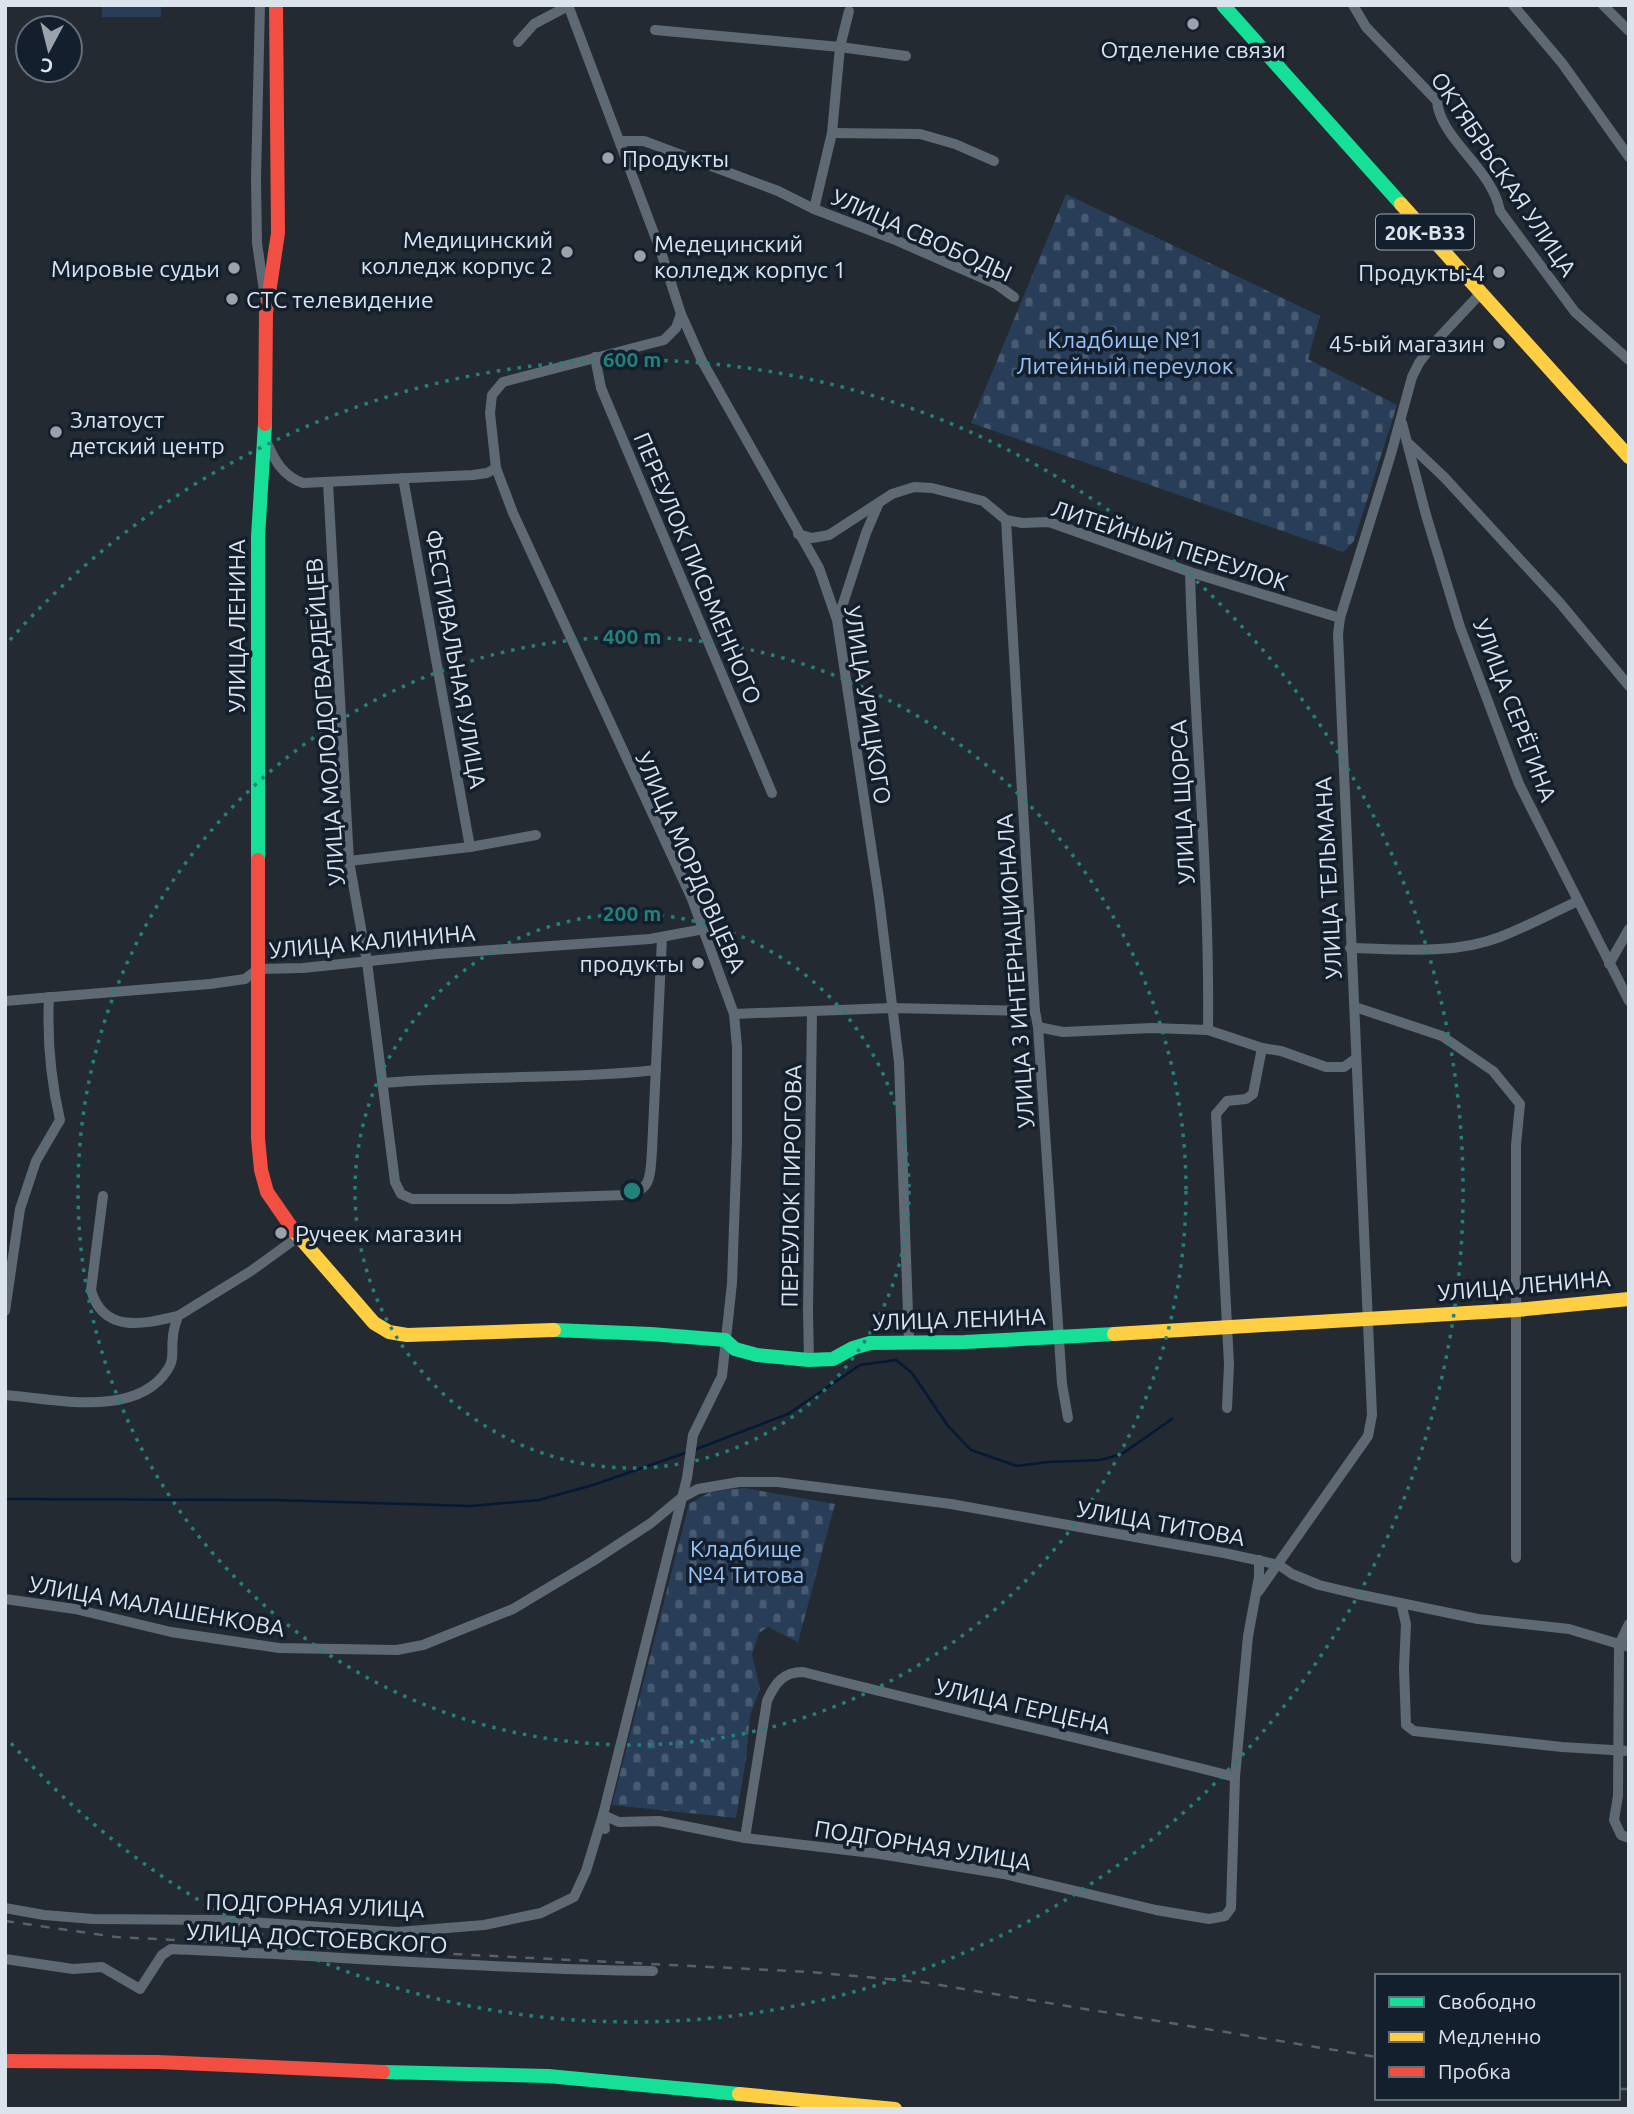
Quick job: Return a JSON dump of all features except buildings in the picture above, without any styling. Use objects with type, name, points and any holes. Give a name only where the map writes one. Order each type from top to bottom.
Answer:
[{"type":"street","points":[[260,5],[257,243],[267,313]]},
{"type":"street","name":"УЛИЦА ЛЕНИНА","points":[[276,5],[278,233],[267,313],[265,439],[258,537],[258,1138],[261,1170],[267,1192],[298,1237],[374,1323],[389,1332],[407,1335],[567,1330],[724,1340],[735,1349],[757,1355],[810,1360],[833,1359],[853,1348],[870,1343],[965,1342],[1228,1328],[1517,1310],[1629,1299]]},
{"type":"street","name":"20К-В33","points":[[1223,5],[1629,457]]},
{"type":"street","name":"ОКТЯБРЬСКАЯ УЛИЦА","points":[[1353,5],[1366,27],[1437,101],[1438,115],[1485,177],[1497,198],[1500,211],[1575,312],[1629,360]]},
{"type":"street","points":[[1513,5],[1562,63],[1629,157]]},
{"type":"street","points":[[1603,5],[1629,31]]},
{"type":"street","points":[[518,42],[534,24],[568,6]]},
{"type":"street","name":"УЛИЦА УРИЦКОГО","points":[[568,6],[661,252],[681,314],[702,361],[819,568],[837,620],[879,898],[899,1062],[909,1341]]},
{"type":"street","points":[[814,209],[832,133],[840,47],[849,11]]},
{"type":"street","points":[[654,30],[840,47],[906,56]]},
{"type":"street","points":[[832,133],[920,134],[955,144],[994,161]]},
{"type":"street","name":"УЛИЦА СВОБОДЫ","points":[[620,141],[644,141],[778,191],[814,209],[893,239],[996,284],[1014,297]]},
{"type":"street","name":"УЛИЦА ТЕЛЬМАНА","points":[[1254,1600],[1368,1436],[1371,1415],[1368,1319],[1350,948],[1338,646],[1340,618],[1412,377],[1419,363],[1481,293]]},
{"type":"street","points":[[595,357],[664,340],[676,328],[681,314]]},
{"type":"street","name":"УЛИЦА МОРДОВЦЕВА","points":[[595,357],[503,382],[492,395],[490,413],[496,468],[519,526],[692,899],[734,1014],[737,1047],[735,1219],[732,1283],[722,1376],[690,1445],[687,1478],[681,1498]]},
{"type":"street","name":"ПЕРЕУЛОК ПИСЬМЕННОГО","points":[[595,357],[601,388],[772,793]]},
{"type":"street","name":"УЛИЦА СЕРЁГИНА","points":[[1401,419],[1426,515],[1460,627],[1519,784],[1629,1000]]},
{"type":"street","points":[[265,439],[275,460],[289,478],[303,483],[473,475],[487,473],[496,468]]},
{"type":"street","points":[[1406,442],[1444,477],[1551,593],[1629,686]]},
{"type":"street","name":"ФЕСТИВАЛЬНАЯ УЛИЦА","points":[[403,478],[470,847]]},
{"type":"street","name":"УЛИЦА МОЛОДОГВАРДЕЙЦЕВ","points":[[328,483],[349,861],[367,962],[395,1182],[401,1194],[412,1199],[509,1199],[637,1193],[649,1181],[662,937]]},
{"type":"street","points":[[798,534],[813,538],[829,535],[892,494],[914,487],[932,488],[983,501],[1006,520]]},
{"type":"street","points":[[837,620],[869,523],[878,504]]},
{"type":"street","name":"ЛИТЕЙНЫЙ ПЕРЕУЛОК","points":[[1006,520],[1021,523],[1049,522],[1190,572],[1340,618]]},
{"type":"street","name":"УЛИЦА 3 ИНТЕРНАЦИОНАЛА","points":[[1006,520],[1034,1011],[1038,1027],[1059,1337],[1068,1418]]},
{"type":"street","name":"УЛИЦА ЩОРСА","points":[[1190,572],[1209,948],[1208,1031]]},
{"type":"street","points":[[349,861],[470,847],[536,835]]},
{"type":"street","points":[[1350,948],[1422,949],[1460,946],[1498,938],[1578,901]]},
{"type":"street","name":"УЛИЦА КАЛИНИНА","points":[[5,1001],[210,984],[245,979],[258,969],[662,937],[704,929]]},
{"type":"street","points":[[1609,964],[1629,929]]},
{"type":"street","points":[[5,1311],[19,1209],[36,1161],[60,1120],[54,1093],[48,1021],[49,997]]},
{"type":"street","points":[[1354,1007],[1442,1036],[1493,1071],[1520,1104],[1516,1144],[1516,1558]]},
{"type":"street","points":[[734,1014],[891,1008],[1034,1011]]},
{"type":"street","name":"ПЕРЕУЛОК ПИРОГОВА","points":[[810,1360],[808,1311],[812,1012]]},
{"type":"street","points":[[1038,1027],[1063,1032],[1152,1028],[1208,1031],[1262,1048],[1281,1051],[1326,1067],[1344,1067],[1355,1059]]},
{"type":"street","points":[[1227,1408],[1228,1328],[1216,1114],[1227,1101],[1246,1099],[1252,1094],[1262,1048]]},
{"type":"street","points":[[382,1083],[442,1078],[605,1076],[656,1070]]},
{"type":"street","points":[[103,1196],[91,1290],[99,1311],[128,1323],[143,1324],[178,1316],[251,1271],[298,1237]]},
{"type":"street","points":[[5,1395],[110,1402],[130,1398],[148,1390],[168,1370],[178,1316]]},
{"type":"street","points":[[687,1478],[692,1486],[698,1489]]},
{"type":"street","name":"УЛИЦА ТИТОВА","points":[[681,1498],[698,1489],[739,1482],[778,1482],[951,1504],[1259,1560],[1279,1565],[1292,1574],[1319,1585],[1478,1619],[1569,1629],[1624,1646]]},
{"type":"street","name":"УЛИЦА МАЛАШЕНКОВА","points":[[5,1599],[75,1609],[171,1632],[279,1648],[397,1650],[423,1645],[513,1609],[651,1523],[681,1498]]},
{"type":"street","name":"ПОДГОРНАЯ УЛИЦА","points":[[5,1908],[44,1915],[93,1919],[219,1920],[398,1932],[484,1925],[541,1913],[574,1897],[586,1871],[603,1815],[681,1498]]},
{"type":"street","points":[[1235,1777],[1259,1560]]},
{"type":"street","points":[[1401,1603],[1406,1623],[1406,1725],[1414,1731],[1617,1752],[1629,1751]]},
{"type":"street","points":[[1629,1625],[1624,1646],[1617,1752],[1618,1796],[1614,1820],[1621,1835],[1629,1838]]},
{"type":"street","name":"УЛИЦА ГЕРЦЕНА","points":[[745,1838],[767,1701],[774,1686],[790,1672],[803,1672],[1235,1777]]},
{"type":"street","name":"ПОДГОРНАЯ УЛИЦА","points":[[603,1815],[619,1822],[659,1821],[745,1838],[880,1854],[1004,1874],[1156,1910],[1209,1919],[1225,1916],[1231,1908],[1235,1777]]},
{"type":"street","name":"ПОДГОРНАЯ УЛИЦА","points":[[603,1815],[605,1829]]},
{"type":"street","name":"УЛИЦА ДОСТОЕВСКОГО","points":[[5,1959],[73,1969],[102,1966],[140,1989],[162,1955],[171,1949],[316,1955],[541,1970],[653,1971]]},
{"type":"street","points":[[5,2062],[158,2062],[395,2073],[548,2076],[895,2109]]},
{"type":"green space","points":[[102,5],[161,5],[161,17],[102,17]]},
{"type":"green space","name":"Кладбище №1 Литейный переулок","points":[[1066,194],[1320,316],[1308,359],[1397,405],[1354,541],[1343,552],[971,423]]},
{"type":"green space","name":"Кладбище №4 Титова","points":[[744,1488],[835,1504],[798,1642],[768,1627],[759,1633],[752,1654],[760,1689],[750,1716],[736,1818],[612,1805],[689,1504],[710,1492]]},
{"type":"waterway","points":[[694,1450],[788,1414],[860,1365],[896,1360],[912,1373],[948,1426],[971,1450],[1017,1466],[1100,1460],[1122,1454],[1172,1419]]},
{"type":"waterway","points":[[5,1499],[273,1500],[470,1506],[539,1500],[593,1485],[688,1452]]},
{"type":"railway","points":[[5,1921],[116,1937],[810,1972],[921,1982],[1375,2057]]},
{"type":"railway","points":[[1620,2089],[1629,2089]]},
{"type":"traffic: fast","points":[[1223,5],[1401,204]]},
{"type":"traffic: fast","points":[[258,860],[258,537],[265,424]]},
{"type":"traffic: fast","points":[[554,1330],[725,1340],[735,1349],[757,1355],[809,1360],[833,1359],[853,1348],[870,1343],[965,1342],[1114,1334]]},
{"type":"traffic: fast","points":[[383,2072],[548,2076],[739,2094]]},
{"type":"traffic: slow","points":[[1401,204],[1629,457]]},
{"type":"traffic: slow","points":[[294,1231],[374,1323],[389,1332],[407,1335],[554,1330]]},
{"type":"traffic: slow","points":[[1114,1334],[1517,1310],[1629,1299]]},
{"type":"traffic: slow","points":[[739,2094],[895,2109]]},
{"type":"traffic: jam","points":[[265,424],[266,313],[278,233],[276,5]]},
{"type":"traffic: jam","points":[[258,860],[258,1138],[261,1170],[267,1192],[294,1231]]},
{"type":"traffic: jam","points":[[5,2061],[158,2062],[383,2072]]},
{"type":"place","name":"Отделение связи","points":[[1193,24]]},
{"type":"place","name":"Продукты","points":[[608,158]]},
{"type":"place","name":"Медицинский колледж корпус 2","points":[[567,252]]},
{"type":"place","name":"Медецинский колледж корпус 1","points":[[640,256]]},
{"type":"place","name":"Мировые судьи","points":[[234,268]]},
{"type":"place","name":"Продукты-4","points":[[1499,272]]},
{"type":"place","name":"СТС телевидение","points":[[232,299]]},
{"type":"place","name":"45-ый магазин","points":[[1499,343]]},
{"type":"place","name":"Златоуст детский центр","points":[[56,432]]},
{"type":"place","name":"продукты","points":[[698,963]]},
{"type":"place","name":"Ручеек магазин","points":[[281,1233]]}]
